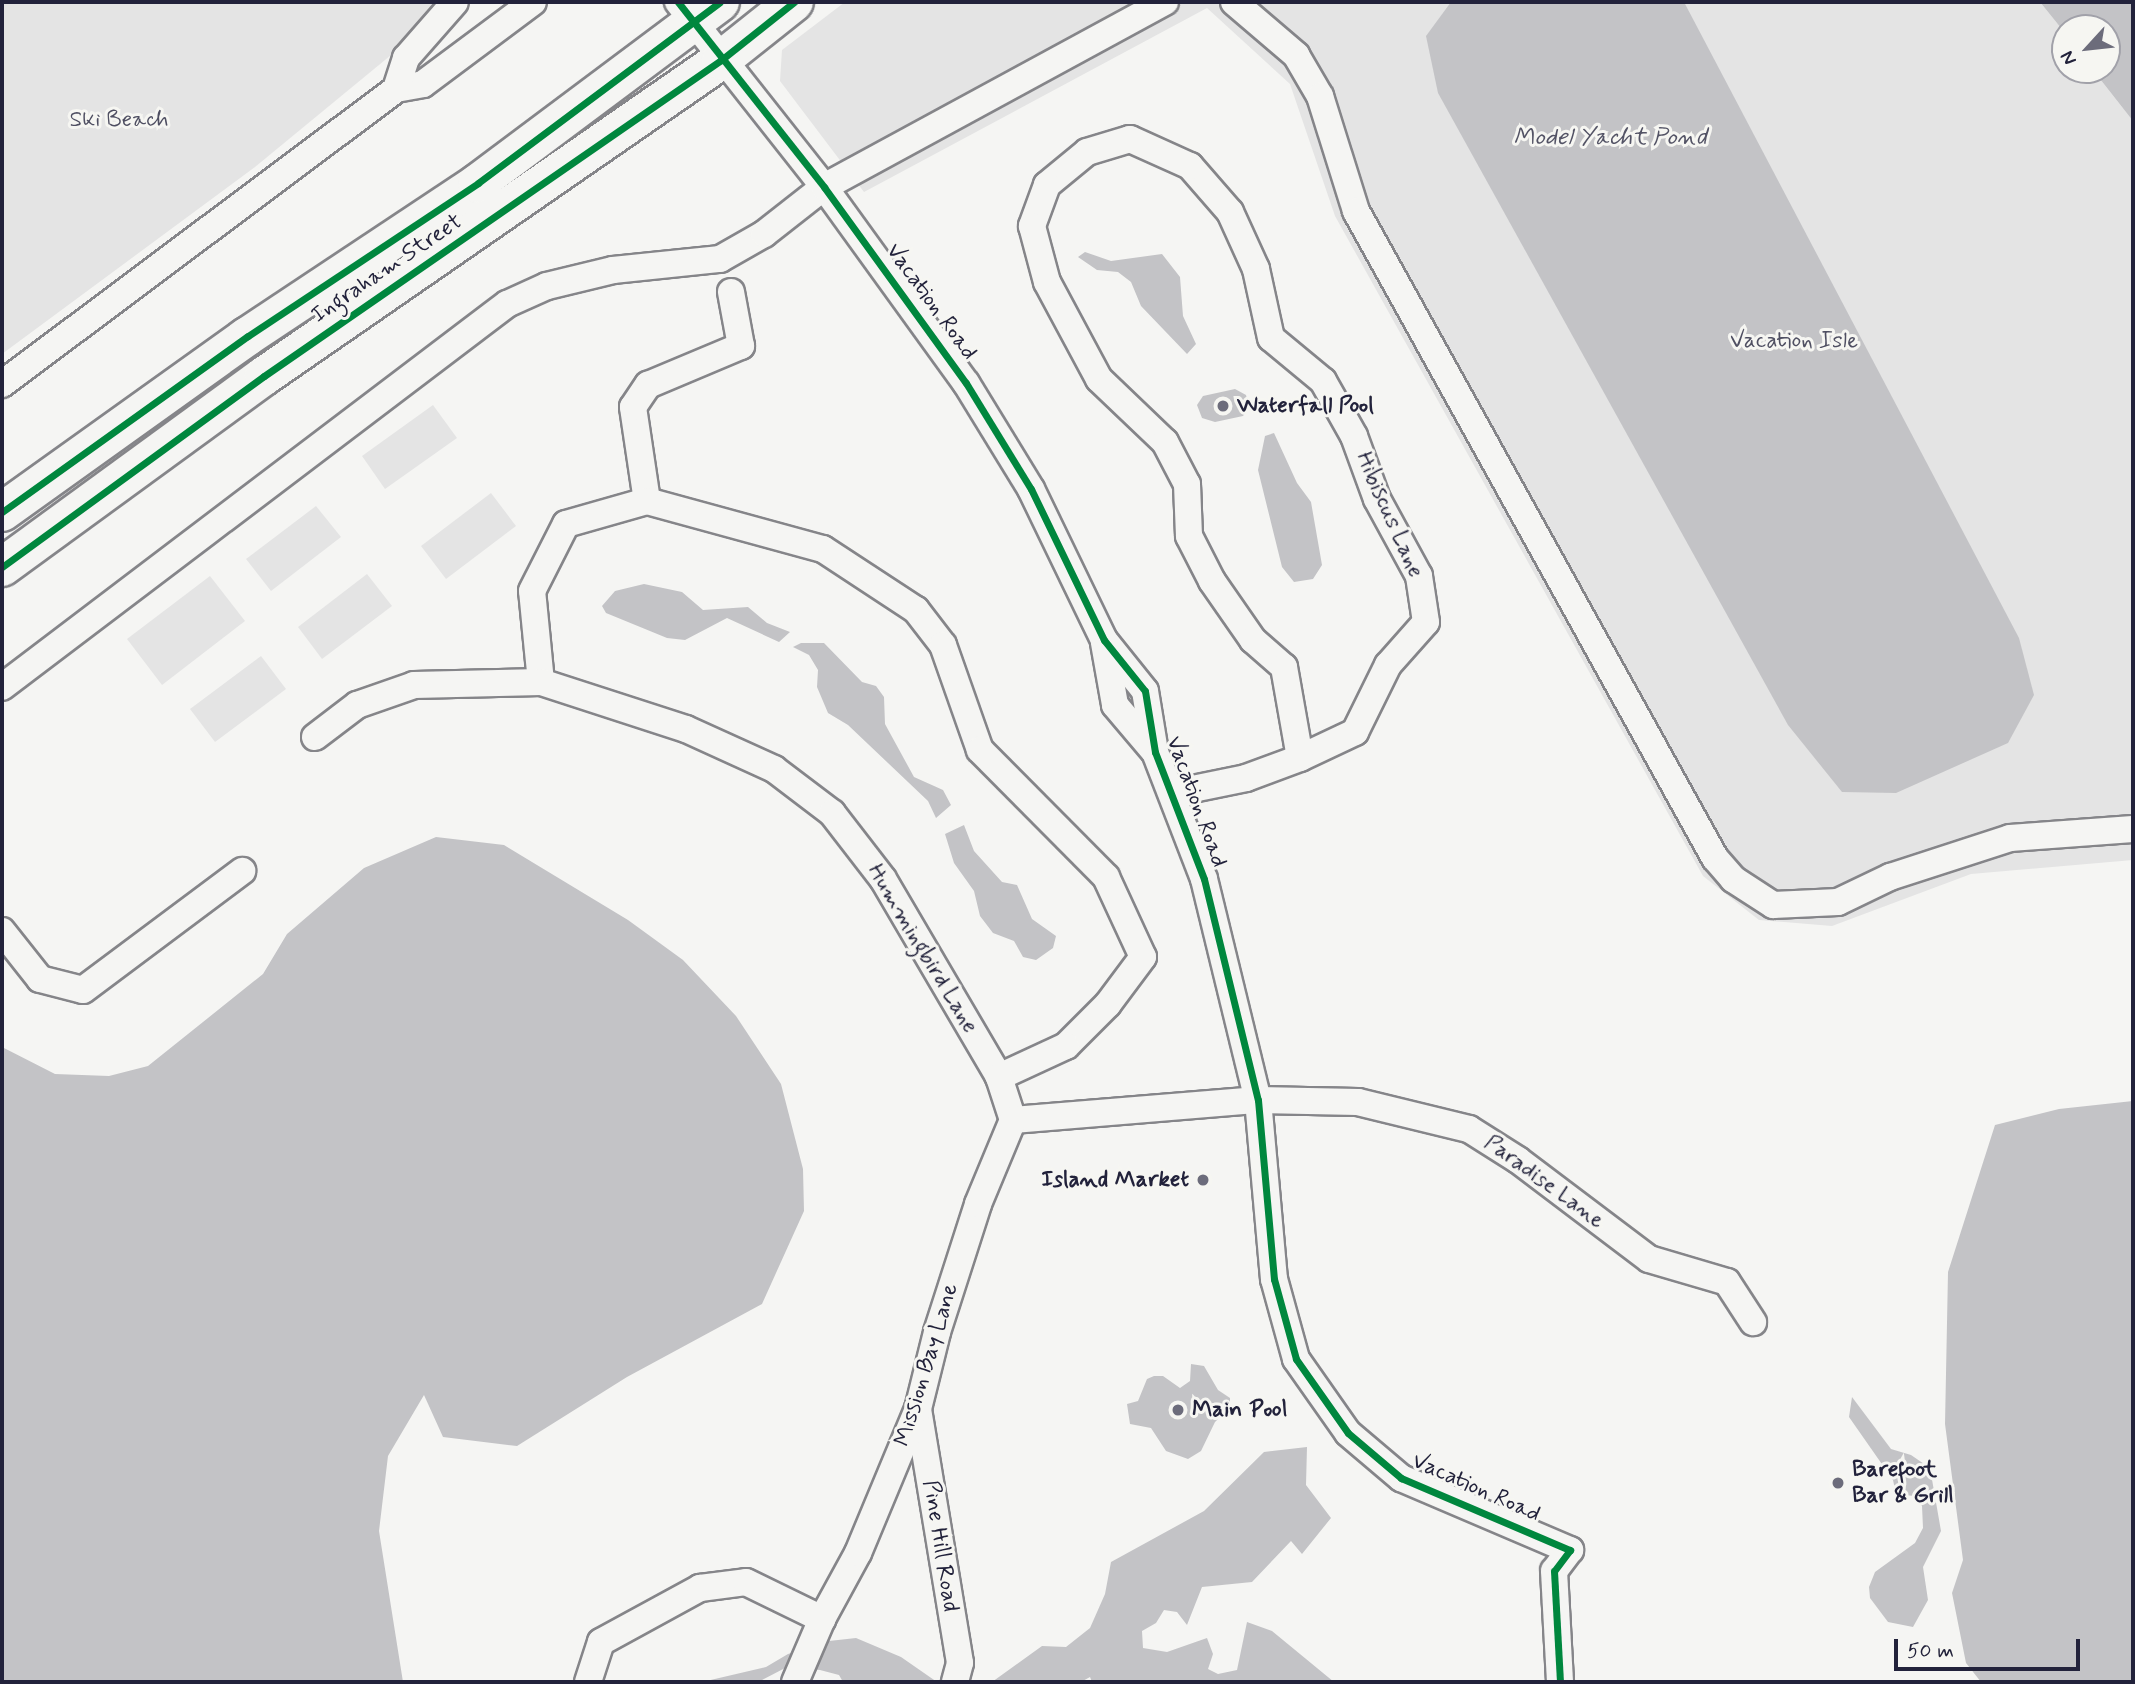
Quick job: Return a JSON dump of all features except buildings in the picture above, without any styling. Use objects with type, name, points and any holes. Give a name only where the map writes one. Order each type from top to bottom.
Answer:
[{"type":"main road","name":"Ingraham Street","points":[[2,512],[248,336],[478,183],[704,25],[794,2]]},
{"type":"main road","name":"Ingraham Street","points":[[2,567],[264,376],[704,25]]},
{"type":"street","points":[[396,89],[406,58],[454,2]]},
{"type":"street","points":[[2,384],[396,89],[423,84],[533,2]]},
{"type":"street","points":[[2,687],[507,304],[547,286],[612,270],[720,260],[764,234],[824,187],[1165,2]]},
{"type":"street","points":[[1234,2],[1296,55],[1320,96],[1356,211],[1716,858],[1733,879],[1773,905],[1838,902],[1890,877],[2010,838],[2133,829]]},
{"type":"street","name":"Vacation Road","points":[[704,25],[966,383],[1031,489],[1104,640],[1145,691],[1155,752],[1204,879],[1258,1100],[1274,1279],[1296,1359],[1348,1433],[1401,1478],[1570,1550],[1554,1571],[1560,1682]]},
{"type":"street","name":"Hibiscus Lane","points":[[1173,793],[1246,778],[1300,758],[1356,732],[1388,665],[1426,622],[1419,576],[1377,499],[1354,436],[1323,381],[1271,338],[1256,269],[1230,212],[1190,166],[1130,139],[1087,152],[1047,185],[1032,226],[1047,282],[1099,379],[1165,442],[1186,484],[1189,536],[1212,581],[1253,640],[1284,667],[1300,758]]},
{"type":"street","points":[[647,501],[633,407],[648,385],[741,346],[732,292]]},
{"type":"street","points":[[541,682],[532,591],[566,524],[647,501],[824,549],[916,610],[943,645],[980,750],[1105,877],[1143,957],[1108,1004],[1066,1046],[999,1077]]},
{"type":"street","name":"Hummingbird Lane","points":[[315,737],[357,705],[414,685],[541,682],[698,734],[774,768],[832,813],[883,879],[999,1077],[1013,1120]]},
{"type":"street","points":[[2,931],[40,979],[83,990],[242,871]]},
{"type":"street","name":"Paradise Lane","points":[[1013,1120],[1258,1100],[1358,1102],[1469,1129],[1518,1160],[1649,1259],[1727,1282],[1753,1322]]},
{"type":"street","name":"Mission Bay Lane","points":[[796,1679],[822,1619],[858,1553],[918,1409],[937,1332],[978,1204],[1013,1120]]},
{"type":"street","name":"Pine Hill Road","points":[[918,1409],[957,1673]]},
{"type":"street","points":[[589,1682],[601,1642],[700,1588],[746,1582],[822,1619]]},
{"type":"green space","name":"Ski Beach","points":[[2,2],[440,2],[402,46],[255,167],[2,354]]},
{"type":"green space","name":"Vacation Isle","points":[[845,2],[2040,2],[2051,16],[2051,84],[2104,84],[2133,121],[2133,860],[1971,874],[1832,926],[1759,920],[1703,876],[1335,216],[1290,84],[1207,8],[864,192],[780,81],[782,50]]},
{"type":"green space","points":[[433,405],[457,438],[385,489],[362,456]]},
{"type":"green space","points":[[491,493],[516,526],[446,579],[421,546]]},
{"type":"green space","points":[[316,506],[341,537],[271,591],[246,559]]},
{"type":"green space","points":[[367,574],[392,606],[322,659],[298,627]]},
{"type":"green space","points":[[210,576],[245,621],[162,685],[127,639]]},
{"type":"green space","points":[[261,656],[286,689],[215,742],[190,709]]},
{"type":"water","name":"Model Yacht Pond","points":[[1451,2],[1684,2],[2019,638],[2034,695],[2008,743],[1896,793],[1842,792],[1788,725],[1438,93],[1426,36]]},
{"type":"water","points":[[2040,2],[2133,2],[2133,121],[2104,84],[2121,84],[2121,14],[2051,16]]},
{"type":"water","points":[[1085,252],[1111,261],[1162,254],[1180,277],[1183,316],[1196,344],[1187,354],[1141,306],[1131,282],[1118,272],[1097,270],[1078,257]]},
{"type":"water","name":"Waterfall Pool","points":[[1235,389],[1246,395],[1249,407],[1243,416],[1215,422],[1202,418],[1197,405],[1203,396]]},
{"type":"water","points":[[1274,433],[1297,483],[1311,502],[1322,565],[1313,579],[1294,582],[1282,567],[1258,470],[1265,436]]},
{"type":"water","points":[[644,584],[682,592],[703,610],[748,607],[767,623],[790,632],[779,642],[727,618],[685,640],[667,638],[606,613],[602,606],[615,591]]},
{"type":"water","points":[[801,643],[824,643],[862,682],[876,686],[884,697],[885,724],[914,777],[943,790],[951,805],[936,818],[928,801],[848,725],[828,713],[817,687],[818,670],[809,655],[793,647]]},
{"type":"water","points":[[964,825],[974,851],[1002,882],[1017,885],[1032,919],[1056,936],[1053,948],[1036,960],[1023,957],[1014,941],[993,933],[980,916],[974,891],[954,863],[945,834]]},
{"type":"water","points":[[436,837],[504,845],[628,920],[683,960],[736,1016],[781,1084],[803,1169],[804,1211],[762,1304],[627,1377],[517,1446],[443,1437],[424,1395],[388,1456],[379,1531],[403,1682],[2,1682],[2,1047],[55,1074],[109,1076],[148,1066],[263,974],[287,934],[364,868]]},
{"type":"water","points":[[2133,1101],[2133,1682],[1981,1682],[1966,1663],[1952,1593],[1963,1560],[1945,1424],[1948,1272],[1995,1125],[2059,1109]]},
{"type":"water","name":"Main Pool","points":[[1191,1364],[1204,1366],[1218,1390],[1230,1398],[1230,1407],[1215,1422],[1201,1451],[1188,1459],[1166,1451],[1151,1428],[1130,1424],[1127,1404],[1138,1401],[1147,1379],[1154,1376],[1163,1376],[1180,1388],[1190,1381]]},
{"type":"water","points":[[1852,1397],[1891,1449],[1911,1455],[1930,1468],[1941,1531],[1923,1567],[1928,1600],[1913,1627],[1888,1622],[1870,1598],[1869,1587],[1875,1572],[1915,1543],[1923,1528],[1922,1506],[1914,1496],[1896,1494],[1893,1480],[1849,1417]]},
{"type":"water","points":[[1307,1447],[1306,1485],[1331,1518],[1302,1554],[1291,1541],[1252,1582],[1202,1587],[1187,1625],[1177,1612],[1164,1610],[1156,1623],[1142,1631],[1143,1648],[1167,1652],[1207,1638],[1213,1654],[1208,1669],[1218,1674],[1237,1670],[1247,1622],[1272,1631],[1334,1682],[1092,1682],[1090,1677],[1081,1682],[992,1682],[1042,1646],[1066,1647],[1090,1628],[1105,1594],[1111,1562],[1204,1511],[1264,1452]]},
{"type":"water","points":[[856,1638],[901,1657],[937,1682],[843,1682],[839,1675],[787,1667],[758,1682],[702,1682],[766,1667],[788,1654],[829,1641]]},
{"type":"cycle path","points":[[678,2],[824,187],[966,383],[1031,489],[1104,640],[1145,691],[1155,752],[1204,879],[1258,1100],[1274,1279],[1296,1359],[1348,1433],[1401,1478],[1570,1550],[1554,1571],[1560,1682]]},
{"type":"cycle path","points":[[2,512],[248,336],[478,183],[720,2]]},
{"type":"cycle path","points":[[2,567],[264,376],[721,60],[794,2]]},
{"type":"place","name":"Waterfall Pool","points":[[1223,406]]},
{"type":"place","name":"Island Market","points":[[1203,1180]]},
{"type":"place","name":"Main Pool","points":[[1178,1410]]},
{"type":"place","name":"Barefoot Bar & Grill","points":[[1838,1483]]}]
